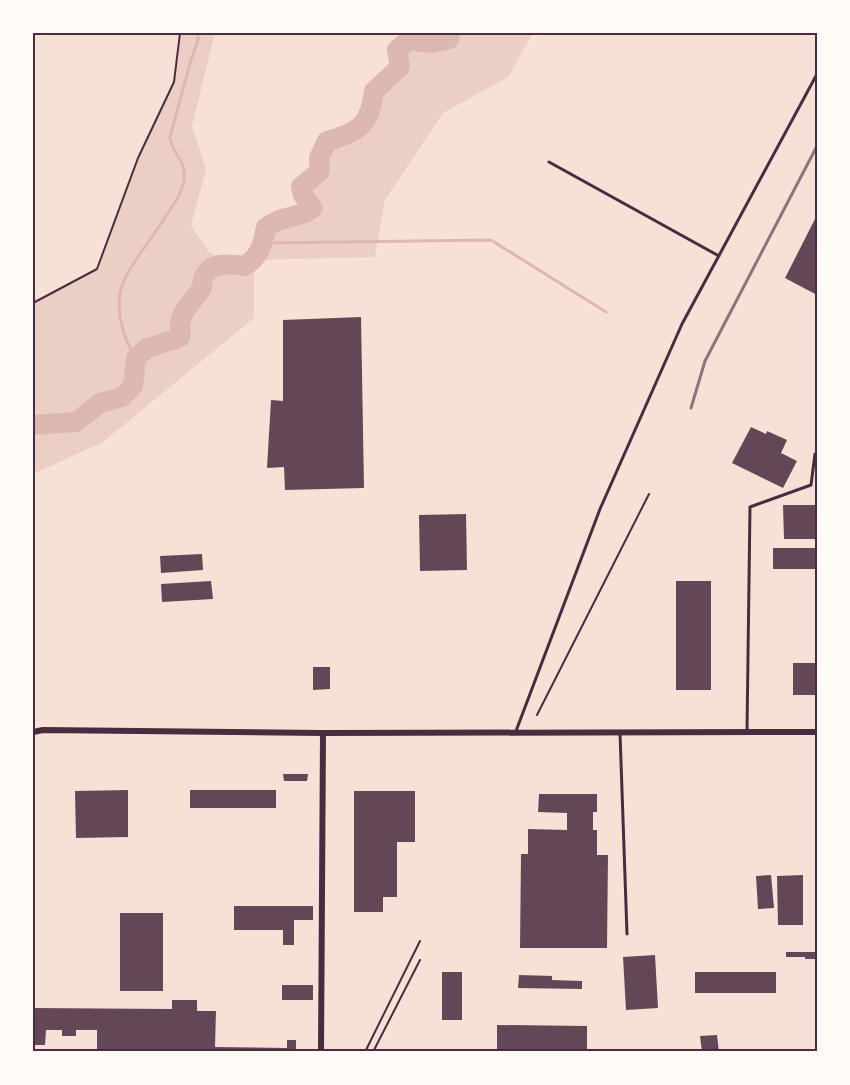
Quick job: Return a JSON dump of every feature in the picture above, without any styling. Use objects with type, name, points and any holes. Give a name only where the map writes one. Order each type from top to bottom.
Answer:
[{"type":"street","points":[[33,732],[55,730],[323,733],[817,732]]},
{"type":"street","points":[[321,1052],[323,733]]},
{"type":"lane","points":[[516,733],[600,509],[682,324],[817,74]]},
{"type":"lane","points":[[549,162],[718,256]]},
{"type":"lane","points":[[747,733],[750,507],[811,485],[815,454]]},
{"type":"lane","points":[[620,733],[627,934]]},
{"type":"path","points":[[33,303],[97,269],[138,158],[174,82],[180,33]]},
{"type":"path","points":[[537,715],[650,494]]},
{"type":"path","points":[[364,1052],[420,940]]},
{"type":"path","points":[[373,1052],[420,960]]},
{"type":"shaded area","points":[[180,33],[215,33],[192,126],[206,169],[191,226],[209,252],[231,264],[245,266],[260,249],[266,227],[279,220],[313,209],[303,195],[301,187],[320,171],[319,158],[327,141],[355,130],[366,119],[374,91],[400,67],[397,50],[409,40],[432,43],[449,39],[450,33],[533,33],[508,77],[443,113],[385,200],[375,257],[254,260],[254,318],[103,442],[33,474],[33,303],[97,269],[138,158],[174,82]]},
{"type":"building","points":[[817,215],[817,295],[785,278]]},
{"type":"building","points":[[361,317],[364,488],[285,490],[284,467],[267,468],[271,400],[283,401],[283,320]]},
{"type":"building","points":[[751,427],[787,440],[781,453],[797,461],[783,488],[732,463]]},
{"type":"building","points":[[783,505],[817,505],[817,539],[784,539]]},
{"type":"building","points":[[466,514],[467,570],[420,571],[419,515]]},
{"type":"building","points":[[773,548],[817,548],[817,569],[773,569]]},
{"type":"building","points":[[202,554],[203,570],[161,573],[160,556]]},
{"type":"building","points":[[211,581],[213,599],[162,602],[161,584]]},
{"type":"building","points":[[676,581],[711,581],[711,690],[676,690]]},
{"type":"building","points":[[793,663],[817,663],[817,695],[793,695]]},
{"type":"building","points":[[313,667],[330,667],[330,689],[313,690]]},
{"type":"building","points":[[283,774],[308,774],[307,781],[284,781]]},
{"type":"building","points":[[128,790],[128,837],[76,838],[75,791]]},
{"type":"building","points":[[190,790],[276,790],[276,808],[190,808]]},
{"type":"building","points":[[354,791],[415,791],[415,842],[397,842],[397,897],[383,897],[383,912],[354,912]]},
{"type":"building","points":[[539,794],[597,794],[597,812],[593,812],[593,830],[597,830],[597,855],[608,855],[607,948],[520,948],[521,854],[528,854],[528,829],[567,830],[567,813],[538,812]]},
{"type":"building","points":[[771,875],[774,908],[758,909],[756,876]]},
{"type":"building","points":[[803,875],[803,925],[778,925],[777,876]]},
{"type":"building","points":[[234,906],[313,906],[313,920],[294,920],[294,945],[283,945],[283,930],[234,930]]},
{"type":"building","points":[[120,913],[163,913],[163,991],[120,991]]},
{"type":"building","points":[[786,952],[817,952],[817,959],[786,957]]},
{"type":"building","points":[[655,955],[658,1008],[626,1010],[623,957]]},
{"type":"building","points":[[442,972],[462,972],[462,1020],[442,1020]]},
{"type":"building","points":[[695,972],[776,972],[776,993],[695,993]]},
{"type":"building","points":[[519,975],[552,976],[552,980],[582,981],[582,989],[518,988]]},
{"type":"building","points":[[282,985],[313,985],[313,1000],[282,1000]]},
{"type":"building","points":[[172,1000],[197,1000],[197,1011],[216,1011],[215,1047],[287,1048],[287,1040],[296,1040],[296,1052],[97,1050],[97,1030],[76,1030],[76,1036],[62,1036],[62,1030],[46,1030],[45,1045],[33,1045],[33,1008],[172,1009]]},
{"type":"building","points":[[497,1025],[587,1026],[587,1052],[497,1052]]},
{"type":"building","points":[[717,1035],[719,1052],[702,1052],[700,1036]]},
{"type":"waterway","points":[[136,358],[123,331],[119,312],[120,292],[128,272],[176,201],[183,185],[183,167],[170,137],[198,40],[198,33]]},
{"type":"waterway","points":[[33,425],[76,422],[100,403],[122,397],[133,386],[136,358],[147,348],[180,337],[181,318],[202,287],[203,278],[211,268],[222,265],[245,266],[260,249],[266,227],[313,208],[303,195],[301,187],[320,171],[319,158],[327,141],[355,130],[366,119],[374,91],[400,67],[397,50],[409,40],[432,43],[449,39],[450,33]]},
{"type":"waterway","points":[[263,243],[491,240],[606,312]]},
{"type":"railway","points":[[691,408],[705,361],[817,146]]}]
